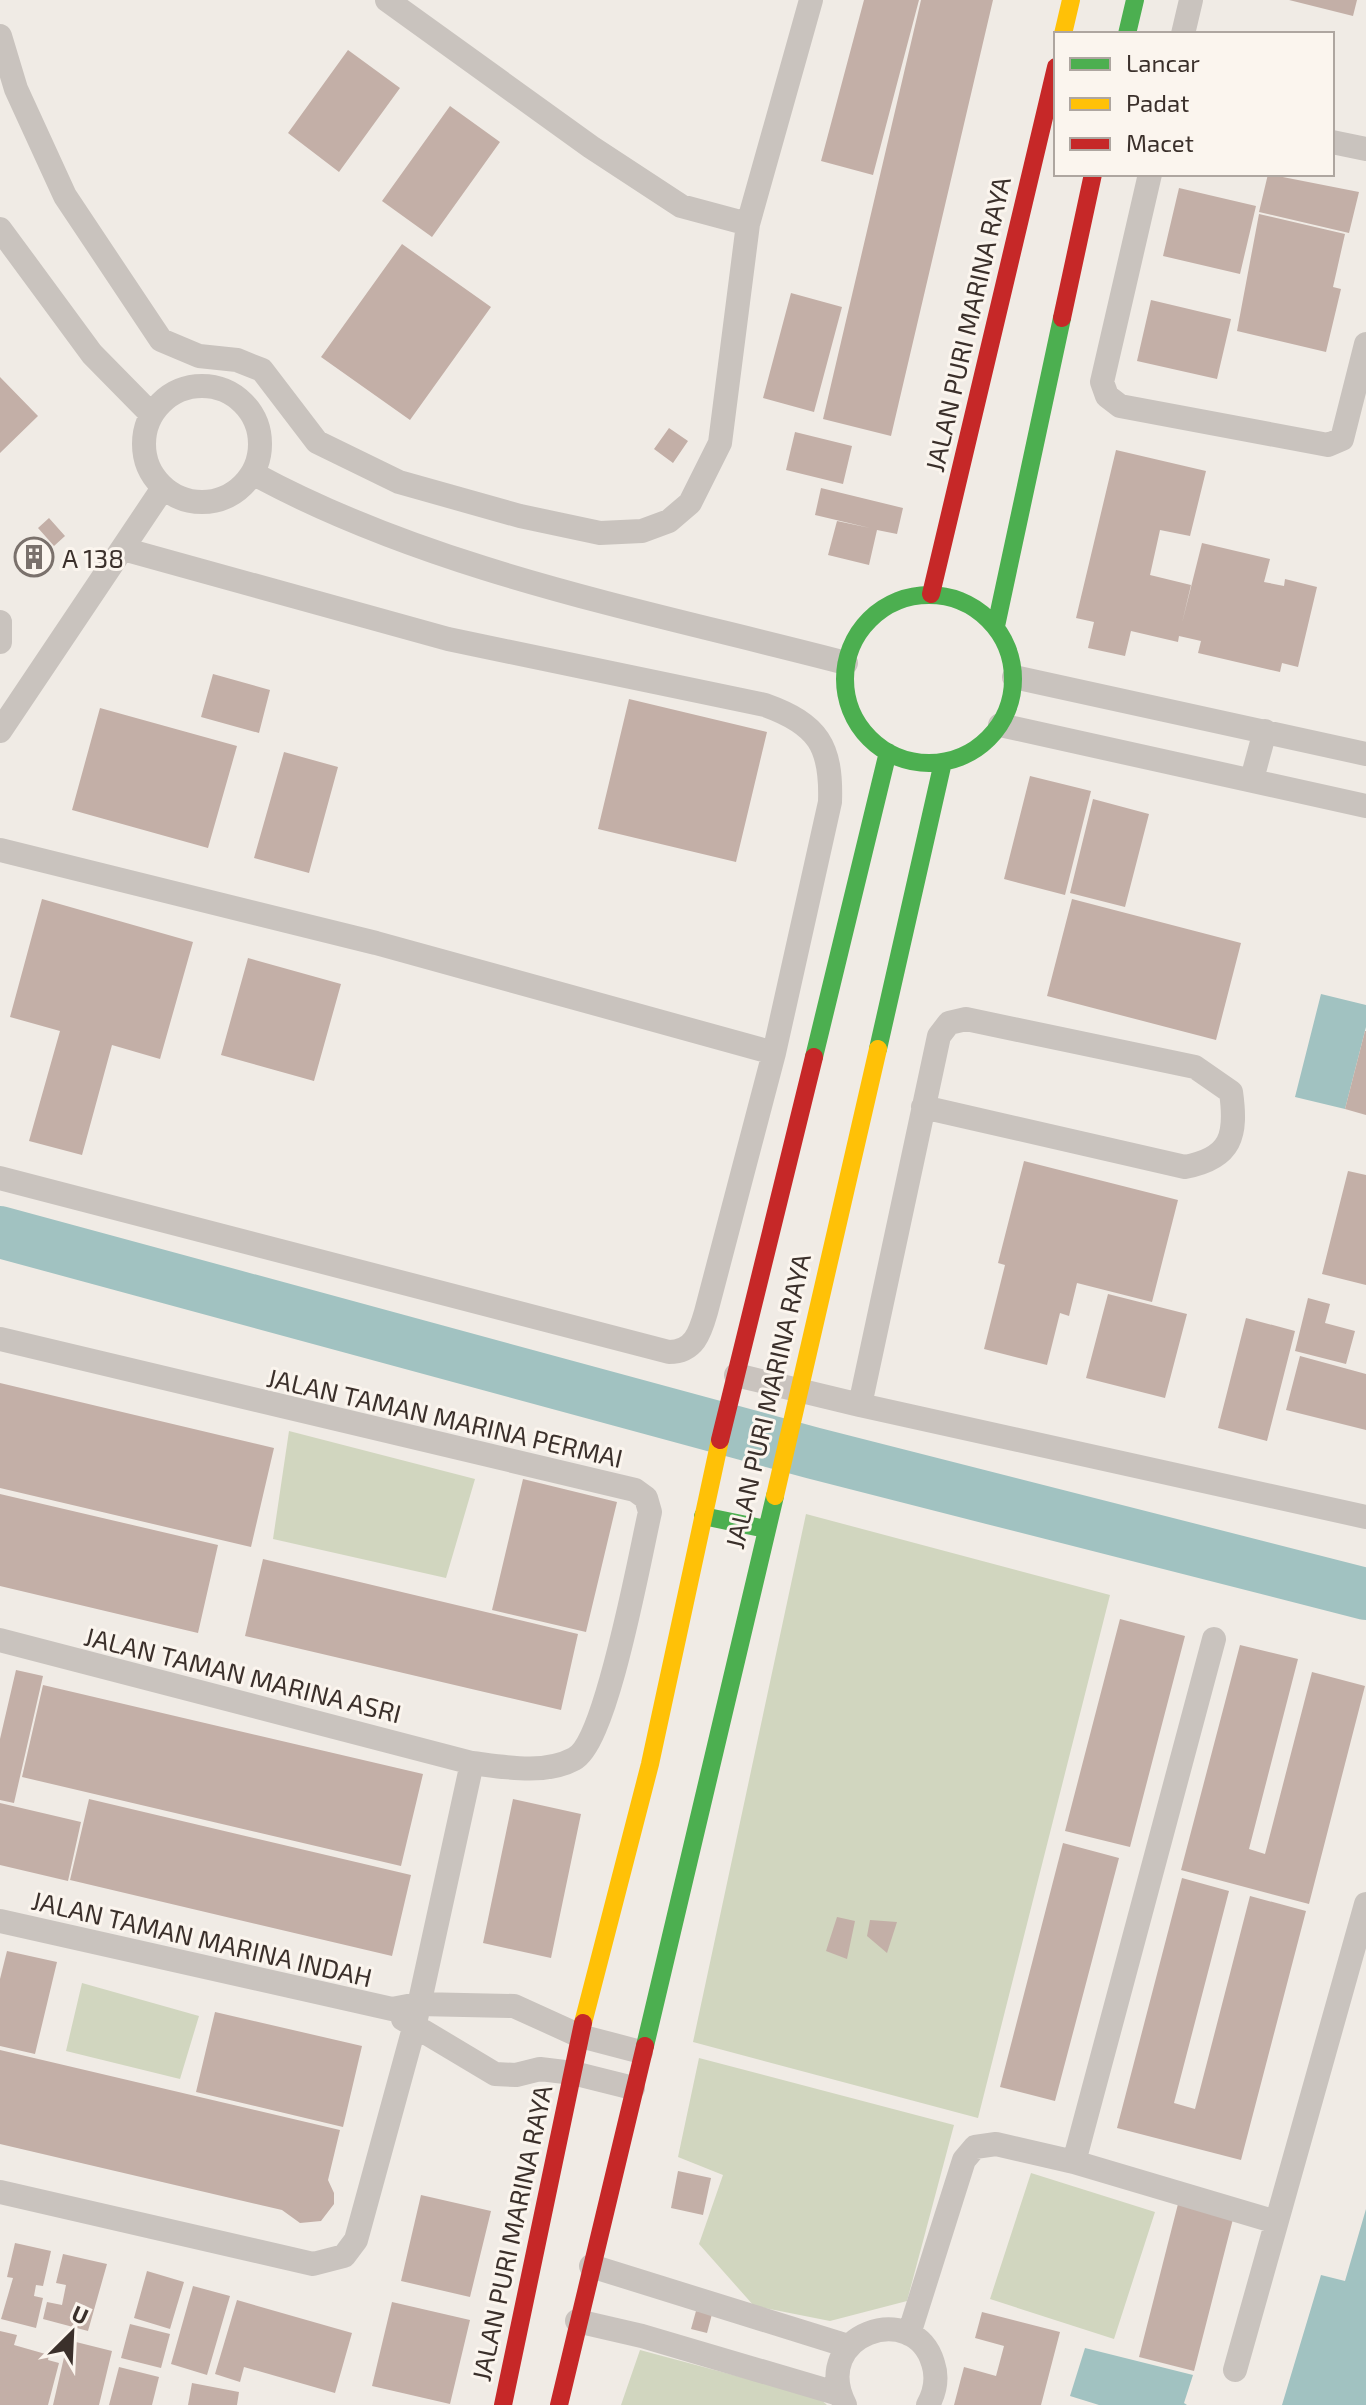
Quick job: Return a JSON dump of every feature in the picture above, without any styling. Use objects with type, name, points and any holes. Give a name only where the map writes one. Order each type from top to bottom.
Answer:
[{"type":"street","points":[[387,0],[544,114],[681,206],[748,224]]},
{"type":"street","points":[[0,36],[16,89],[65,196],[161,340],[199,356],[237,360],[262,370],[317,442],[399,482],[520,516],[600,533],[642,531],[669,521],[690,503],[720,443],[748,224],[811,0]]},
{"type":"street","points":[[1063,32],[1071,0]]},
{"type":"street","points":[[1127,32],[1135,0]]},
{"type":"street","points":[[1183,32],[1191,0]]},
{"type":"street","name":"JALAN PURI MARINA RAYA","points":[[931,594],[1054,75]]},
{"type":"street","points":[[1334,142],[1366,149]]},
{"type":"street","points":[[996,626],[1093,176]]},
{"type":"street","points":[[1150,176],[1102,382],[1107,396],[1120,406],[1328,445],[1342,439],[1366,344]]},
{"type":"street","points":[[0,229],[92,354],[151,414]]},
{"type":"street","points":[[194,385],[220,388],[243,401],[258,423],[261,449],[254,474],[243,487],[212,503],[178,498],[163,488],[147,466],[143,440],[151,414],[169,395],[194,385]]},
{"type":"street","points":[[254,474],[315,507],[437,555],[846,663]]},
{"type":"street","points":[[0,731],[163,488]]},
{"type":"street","points":[[0,1178],[675,1352],[692,1345],[700,1335],[774,1053],[830,802],[831,769],[816,734],[792,715],[765,705],[448,639],[123,549]]},
{"type":"street","points":[[931,594],[956,598],[978,609],[996,626],[1009,650],[1014,677],[1011,702],[1000,725],[985,743],[965,756],[943,762],[914,762],[888,752],[867,736],[853,714],[845,689],[846,663],[856,635],[876,613],[902,598],[931,594]]},
{"type":"street","points":[[0,622],[0,642]]},
{"type":"street","points":[[1014,677],[1366,754]]},
{"type":"street","points":[[1000,725],[1366,806]]},
{"type":"street","points":[[1252,779],[1265,731]]},
{"type":"street","name":"JALAN PURI MARINA RAYA","points":[[503,2405],[580,2036],[650,1764],[715,1462],[888,752]]},
{"type":"street","name":"JALAN PURI MARINA RAYA","points":[[559,2405],[779,1481],[943,762]]},
{"type":"street","points":[[0,850],[376,943],[774,1053]]},
{"type":"street","points":[[860,1405],[923,1107],[939,1036],[949,1023],[966,1019],[1195,1067],[1231,1092],[1235,1124],[1220,1154],[1203,1163],[1185,1167],[923,1107]]},
{"type":"street","name":"JALAN TAMAN MARINA PERMAI","points":[[0,1339],[635,1490],[646,1498],[650,1512],[604,1708],[590,1746],[576,1758],[555,1766],[514,1769],[472,1763]]},
{"type":"street","points":[[736,1375],[799,1392],[1366,1517]]},
{"type":"street","points":[[703,1516],[766,1529]]},
{"type":"street","points":[[1074,2162],[1214,1639]]},
{"type":"street","name":"JALAN TAMAN MARINA ASRI","points":[[0,1640],[472,1763]]},
{"type":"street","points":[[0,2192],[313,2264],[344,2256],[356,2240],[414,2028],[472,1763]]},
{"type":"street","points":[[1235,2370],[1366,1904]]},
{"type":"street","name":"JALAN TAMAN MARINA INDAH","points":[[0,1921],[392,2009],[418,2004],[514,2006],[580,2036]]},
{"type":"street","name":"JALAN TAMAN MARINA INDAH","points":[[392,2009],[414,2028],[495,2074],[516,2075],[540,2069],[573,2073]]},
{"type":"street","points":[[580,2036],[641,2052]]},
{"type":"street","name":"JALAN PURI MARINA RAYA","points":[[573,2073],[633,2088]]},
{"type":"street","points":[[909,2334],[964,2160],[975,2147],[996,2144],[1074,2162],[1276,2222]]},
{"type":"street","points":[[591,2266],[848,2346]]},
{"type":"street","points":[[577,2321],[642,2336],[842,2399],[838,2369],[848,2346],[877,2330],[909,2334],[923,2345],[933,2360],[936,2378],[928,2405]]},
{"type":"green space","points":[[289,1431],[475,1479],[446,1578],[273,1539]]},
{"type":"green space","points":[[806,1514],[1110,1595],[978,2118],[693,2042]]},
{"type":"green space","points":[[82,1983],[199,2016],[180,2079],[66,2051]]},
{"type":"green space","points":[[699,2058],[954,2125],[907,2301],[830,2321],[754,2306],[699,2244],[723,2175],[678,2157]]},
{"type":"green space","points":[[1031,2173],[1155,2212],[1114,2339],[990,2299]]},
{"type":"green space","points":[[640,2350],[819,2398],[827,2405],[621,2405]]},
{"type":"water","points":[[1321,994],[1366,1005],[1366,1027],[1345,1109],[1295,1097]]},
{"type":"water","points":[[1366,2209],[1366,2405],[1282,2405],[1321,2275],[1345,2281]]},
{"type":"water","points":[[1085,2348],[1193,2375],[1184,2403],[1187,2405],[1099,2405],[1070,2396]]},
{"type":"building","points":[[864,0],[919,0],[873,175],[821,161]]},
{"type":"building","points":[[921,0],[993,0],[891,436],[823,419]]},
{"type":"building","points":[[1289,0],[1357,0],[1353,16]]},
{"type":"building","points":[[348,50],[400,88],[339,172],[288,133]]},
{"type":"building","points":[[450,106],[500,142],[432,237],[382,201]]},
{"type":"building","points":[[1268,176],[1359,192],[1349,233],[1259,212]]},
{"type":"building","points":[[1179,188],[1256,206],[1240,274],[1163,256]]},
{"type":"building","points":[[1259,214],[1345,234],[1333,287],[1341,289],[1326,352],[1237,331]]},
{"type":"building","points":[[402,244],[491,307],[410,420],[321,357]]},
{"type":"building","points":[[791,293],[842,307],[814,412],[763,398]]},
{"type":"building","points":[[1151,300],[1231,319],[1217,379],[1137,361]]},
{"type":"building","points":[[0,377],[38,416],[0,453]]},
{"type":"building","points":[[669,428],[688,441],[673,463],[654,449]]},
{"type":"building","points":[[795,432],[852,446],[843,484],[786,470]]},
{"type":"building","points":[[1116,450],[1206,471],[1190,536],[1160,530],[1150,575],[1191,585],[1182,623],[1202,543],[1270,559],[1264,582],[1284,586],[1285,579],[1317,587],[1298,667],[1282,663],[1280,672],[1198,653],[1201,641],[1179,636],[1178,642],[1131,631],[1125,656],[1088,648],[1094,622],[1076,618]]},
{"type":"building","points":[[821,488],[903,508],[897,534],[877,530],[869,565],[828,555],[837,521],[870,528],[815,515]]},
{"type":"building","points":[[49,518],[65,536],[54,546],[38,528]]},
{"type":"building","name":"A 138","points":[[30,538],[53,551],[39,576],[16,564]]},
{"type":"building","points":[[213,674],[270,690],[259,733],[201,717]]},
{"type":"building","points":[[629,699],[767,732],[736,862],[598,829]]},
{"type":"building","points":[[100,708],[237,746],[208,848],[72,810]]},
{"type":"building","points":[[284,752],[338,767],[309,873],[254,858]]},
{"type":"building","points":[[1030,776],[1091,791],[1065,895],[1004,879]]},
{"type":"building","points":[[1093,799],[1149,814],[1125,907],[1070,893]]},
{"type":"building","points":[[42,899],[193,942],[160,1059],[112,1045],[82,1155],[29,1141],[60,1031],[10,1017]]},
{"type":"building","points":[[1072,899],[1241,943],[1216,1040],[1047,996]]},
{"type":"building","points":[[248,958],[341,984],[314,1081],[221,1055]]},
{"type":"building","points":[[1366,1031],[1366,1115],[1345,1109]]},
{"type":"building","points":[[1024,1161],[1178,1200],[1152,1302],[1077,1283],[1069,1316],[1060,1313],[1047,1365],[984,1349],[1005,1265],[998,1263]]},
{"type":"building","points":[[1348,1171],[1366,1175],[1366,1285],[1322,1274]]},
{"type":"building","points":[[1108,1294],[1187,1314],[1165,1398],[1086,1378]]},
{"type":"building","points":[[1308,1298],[1330,1304],[1325,1323],[1355,1331],[1346,1364],[1295,1351]]},
{"type":"building","points":[[1246,1318],[1295,1331],[1267,1441],[1218,1428]]},
{"type":"building","points":[[1300,1356],[1366,1374],[1366,1430],[1286,1410]]},
{"type":"building","points":[[0,1383],[274,1448],[251,1547],[0,1488]]},
{"type":"building","points":[[523,1479],[617,1502],[586,1632],[492,1610]]},
{"type":"building","points":[[0,1494],[218,1545],[198,1633],[0,1586]]},
{"type":"building","points":[[263,1559],[578,1634],[561,1710],[245,1636]]},
{"type":"building","points":[[1120,1619],[1185,1636],[1130,1847],[1065,1831]]},
{"type":"building","points":[[1240,1645],[1298,1659],[1249,1849],[1265,1854],[1312,1672],[1365,1686],[1309,1904],[1181,1870]]},
{"type":"building","points":[[16,1670],[43,1676],[14,1803],[0,1800],[0,1739]]},
{"type":"building","points":[[43,1685],[423,1774],[401,1866],[22,1777]]},
{"type":"building","points":[[89,1799],[411,1875],[392,1956],[70,1880]]},
{"type":"building","points":[[513,1799],[581,1814],[551,1958],[483,1943]]},
{"type":"building","points":[[0,1803],[81,1822],[68,1881],[0,1865]]},
{"type":"building","points":[[1063,1843],[1119,1858],[1055,2101],[1000,2087]]},
{"type":"building","points":[[1182,1878],[1229,1891],[1174,2103],[1195,2109],[1250,1896],[1306,1911],[1241,2160],[1117,2128]]},
{"type":"building","points":[[837,1917],[855,1921],[847,1959],[826,1951]]},
{"type":"building","points":[[870,1920],[897,1922],[887,1953],[867,1936]]},
{"type":"building","points":[[7,1951],[57,1962],[35,2054],[0,2046],[0,1979]]},
{"type":"building","points":[[215,2012],[362,2046],[343,2127],[196,2092]]},
{"type":"building","points":[[0,2050],[340,2130],[328,2180],[334,2193],[334,2204],[321,2221],[300,2223],[282,2210],[0,2144]]},
{"type":"building","points":[[678,2171],[711,2178],[703,2215],[671,2208]]},
{"type":"building","points":[[421,2195],[491,2211],[470,2297],[401,2281]]},
{"type":"building","points":[[1178,2204],[1233,2219],[1194,2371],[1139,2357]]},
{"type":"building","points":[[15,2243],[51,2251],[43,2286],[36,2285],[34,2296],[43,2298],[36,2328],[1,2319],[13,2278],[7,2277]]},
{"type":"building","points":[[63,2254],[107,2264],[88,2331],[43,2319],[47,2302],[62,2305],[66,2285],[56,2283]]},
{"type":"building","points":[[147,2271],[184,2282],[170,2329],[134,2318]]},
{"type":"building","points":[[193,2286],[230,2296],[207,2375],[171,2364]]},
{"type":"building","points":[[237,2300],[352,2333],[335,2393],[244,2367],[240,2382],[215,2374]]},
{"type":"building","points":[[392,2302],[470,2320],[450,2404],[372,2386]]},
{"type":"building","points":[[696,2311],[712,2314],[707,2333],[691,2329]]},
{"type":"building","points":[[982,2312],[1060,2332],[1041,2405],[954,2405],[964,2367],[996,2376],[1004,2346],[975,2338]]},
{"type":"building","points":[[130,2324],[170,2334],[161,2368],[121,2358]]},
{"type":"building","points":[[0,2331],[17,2335],[14,2345],[49,2355],[48,2360],[59,2363],[48,2405],[0,2405]]},
{"type":"building","points":[[68,2340],[112,2351],[99,2405],[53,2405]]},
{"type":"building","points":[[119,2367],[159,2377],[152,2405],[109,2405]]},
{"type":"building","points":[[192,2383],[239,2392],[237,2405],[188,2405]]},
{"type":"waterway","points":[[0,1232],[813,1453],[1366,1594]]},
{"type":"traffic: fast","points":[[1127,32],[1135,0]]},
{"type":"traffic: fast","points":[[996,626],[1062,318]]},
{"type":"traffic: fast","points":[[929,595],[961,601],[988,620],[1007,647],[1013,679],[1007,711],[988,738],[961,757],[929,763],[897,757],[870,738],[851,711],[845,679],[851,647],[870,620],[897,601],[929,595]]},
{"type":"traffic: fast","points":[[814,1057],[888,752]]},
{"type":"traffic: fast","points":[[878,1049],[943,762]]},
{"type":"traffic: fast","points":[[645,2046],[775,1496]]},
{"type":"traffic: fast","points":[[703,1516],[766,1529]]},
{"type":"traffic: slow","points":[[1063,32],[1071,0]]},
{"type":"traffic: slow","points":[[775,1496],[878,1049]]},
{"type":"traffic: slow","points":[[583,2023],[650,1764],[720,1440]]},
{"type":"traffic: jam","points":[[931,594],[1054,75]]},
{"type":"traffic: jam","points":[[1062,318],[1093,176]]},
{"type":"traffic: jam","points":[[720,1440],[814,1057]]},
{"type":"traffic: jam","points":[[503,2405],[583,2023]]},
{"type":"traffic: jam","points":[[559,2405],[645,2046]]},
{"type":"place","name":"A 138","points":[[34,557]]}]
